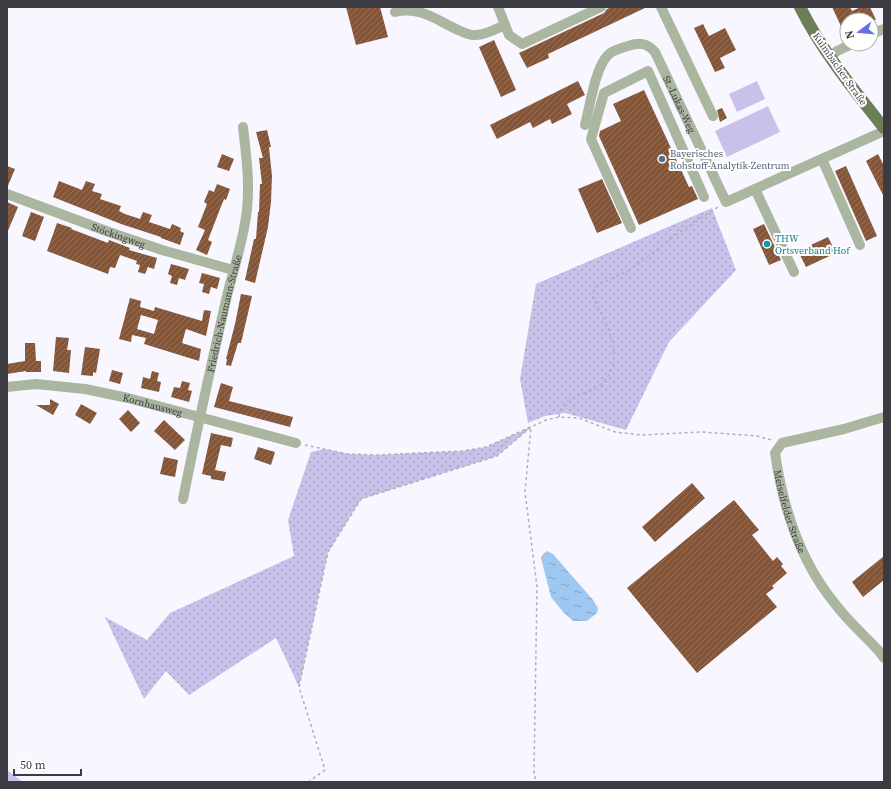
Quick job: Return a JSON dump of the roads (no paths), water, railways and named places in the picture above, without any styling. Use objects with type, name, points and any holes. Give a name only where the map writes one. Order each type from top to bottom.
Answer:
[{"type":"main road","name":"Kulmbacher Straße","points":[[800,7],[816,37],[884,129]]},
{"type":"street","points":[[498,7],[509,35],[522,44],[601,7]]},
{"type":"street","points":[[661,7],[713,116]]},
{"type":"street","points":[[395,12],[412,10],[423,13],[462,32],[475,36],[505,25]]},
{"type":"street","name":"St.-Lukas-Weg","points":[[585,125],[598,73],[601,65],[609,54],[637,43],[645,44],[656,52],[726,202],[755,189]]},
{"type":"street","points":[[830,57],[839,50]]},
{"type":"street","points":[[631,228],[591,139],[604,93],[648,72],[704,197]]},
{"type":"street","points":[[660,98],[674,92]]},
{"type":"street","name":"Friedrich-Naumann-Straße","points":[[183,499],[199,418],[233,270],[241,244],[248,208],[248,171],[243,127]]},
{"type":"street","points":[[794,272],[755,189],[884,129]]},
{"type":"street","points":[[822,159],[860,246]]},
{"type":"street","name":"Stöckingweg","points":[[7,194],[162,250],[233,270]]},
{"type":"street","name":"Kornhausweg","points":[[7,387],[36,384],[85,389],[128,398],[296,443]]},
{"type":"street","name":"Meiselfelder Straße","points":[[884,417],[844,429],[782,443],[776,453],[779,479],[792,526],[812,570],[836,605],[884,658]]},
{"type":"water","points":[[547,551],[553,554],[593,600],[598,608],[597,613],[587,621],[573,621],[563,612],[551,597],[541,558]]},
{"type":"place","name":"Bayerisches Rohstoff-Analytik-Zentrum","points":[[662,159]]},
{"type":"place","name":"THW Ortsverband Hof","points":[[767,244]]}]
